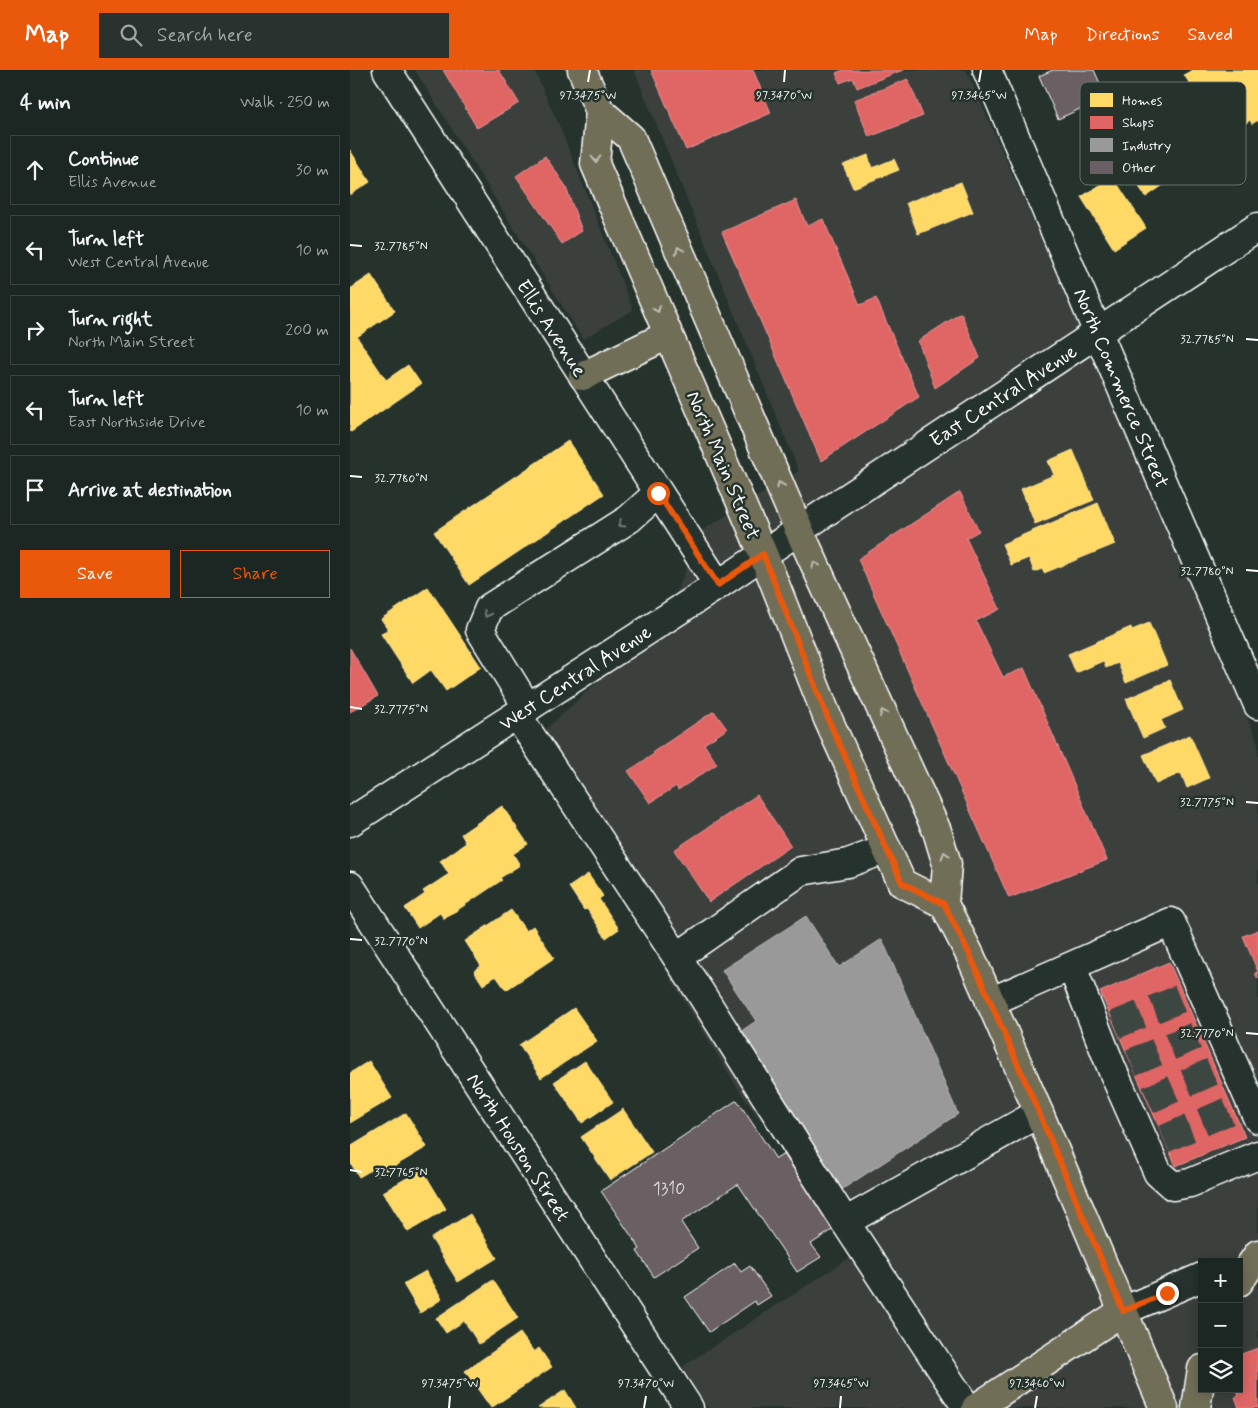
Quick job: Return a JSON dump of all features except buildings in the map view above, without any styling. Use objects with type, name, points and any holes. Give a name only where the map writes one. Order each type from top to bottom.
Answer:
[{"type":"main road","points":[[582,70],[600,111],[631,138],[799,530],[937,831],[947,864],[944,904],[1039,1113],[1164,1408]]},
{"type":"main road","name":"North Main Street","points":[[600,111],[594,164],[763,554],[828,719],[902,883],[944,904]]},
{"type":"main road","points":[[583,376],[668,335]]},
{"type":"main road","points":[[1243,1276],[1258,1253]]},
{"type":"main road","points":[[976,1408],[1123,1311]]},
{"type":"main road","points":[[1196,1408],[1198,1393]]},
{"type":"street","name":"Ellis Avenue","points":[[387,70],[718,585]]},
{"type":"street","name":"North Commerce Street","points":[[987,70],[1258,705]]},
{"type":"street","name":"East Central Avenue","points":[[799,530],[1258,227]]},
{"type":"street","points":[[658,493],[629,519],[489,608],[480,630],[522,711],[845,1222],[967,1408]]},
{"type":"street","name":"West Central Avenue","points":[[350,822],[718,585],[799,530]]},
{"type":"street","points":[[677,958],[800,871],[848,863],[887,849]]},
{"type":"street","name":"North Houston Street","points":[[350,886],[689,1408]]},
{"type":"street","points":[[990,1002],[1171,922],[1192,993],[1224,1066],[1247,1110]]},
{"type":"street","points":[[1072,967],[1107,1029],[1156,1143],[1158,1173],[1173,1186],[1190,1183],[1258,1155]]},
{"type":"street","points":[[845,1222],[1039,1113]]},
{"type":"street","points":[[1243,1260],[1258,1253]]},
{"type":"street","points":[[1123,1311],[1198,1279]]},
{"type":"shaded area","points":[[415,70],[534,70],[561,130],[633,310],[583,339]]},
{"type":"shaded area","points":[[634,70],[966,70],[1071,306],[1258,743],[1258,1408],[708,1408],[682,1367],[860,1251],[742,1095],[528,746],[665,619],[703,530],[799,471]]},
{"type":"tunnel","points":[[1115,1025],[1184,997]]},
{"type":"tunnel","points":[[1131,1063],[1200,1034]]},
{"type":"tunnel","points":[[1148,1100],[1216,1070]]},
{"type":"tunnel","points":[[1164,1139],[1233,1109]]},
{"type":"route","points":[[658,493],[718,585],[763,554],[828,719],[902,883],[944,904],[970,955],[1123,1311],[1167,1293]]}]
